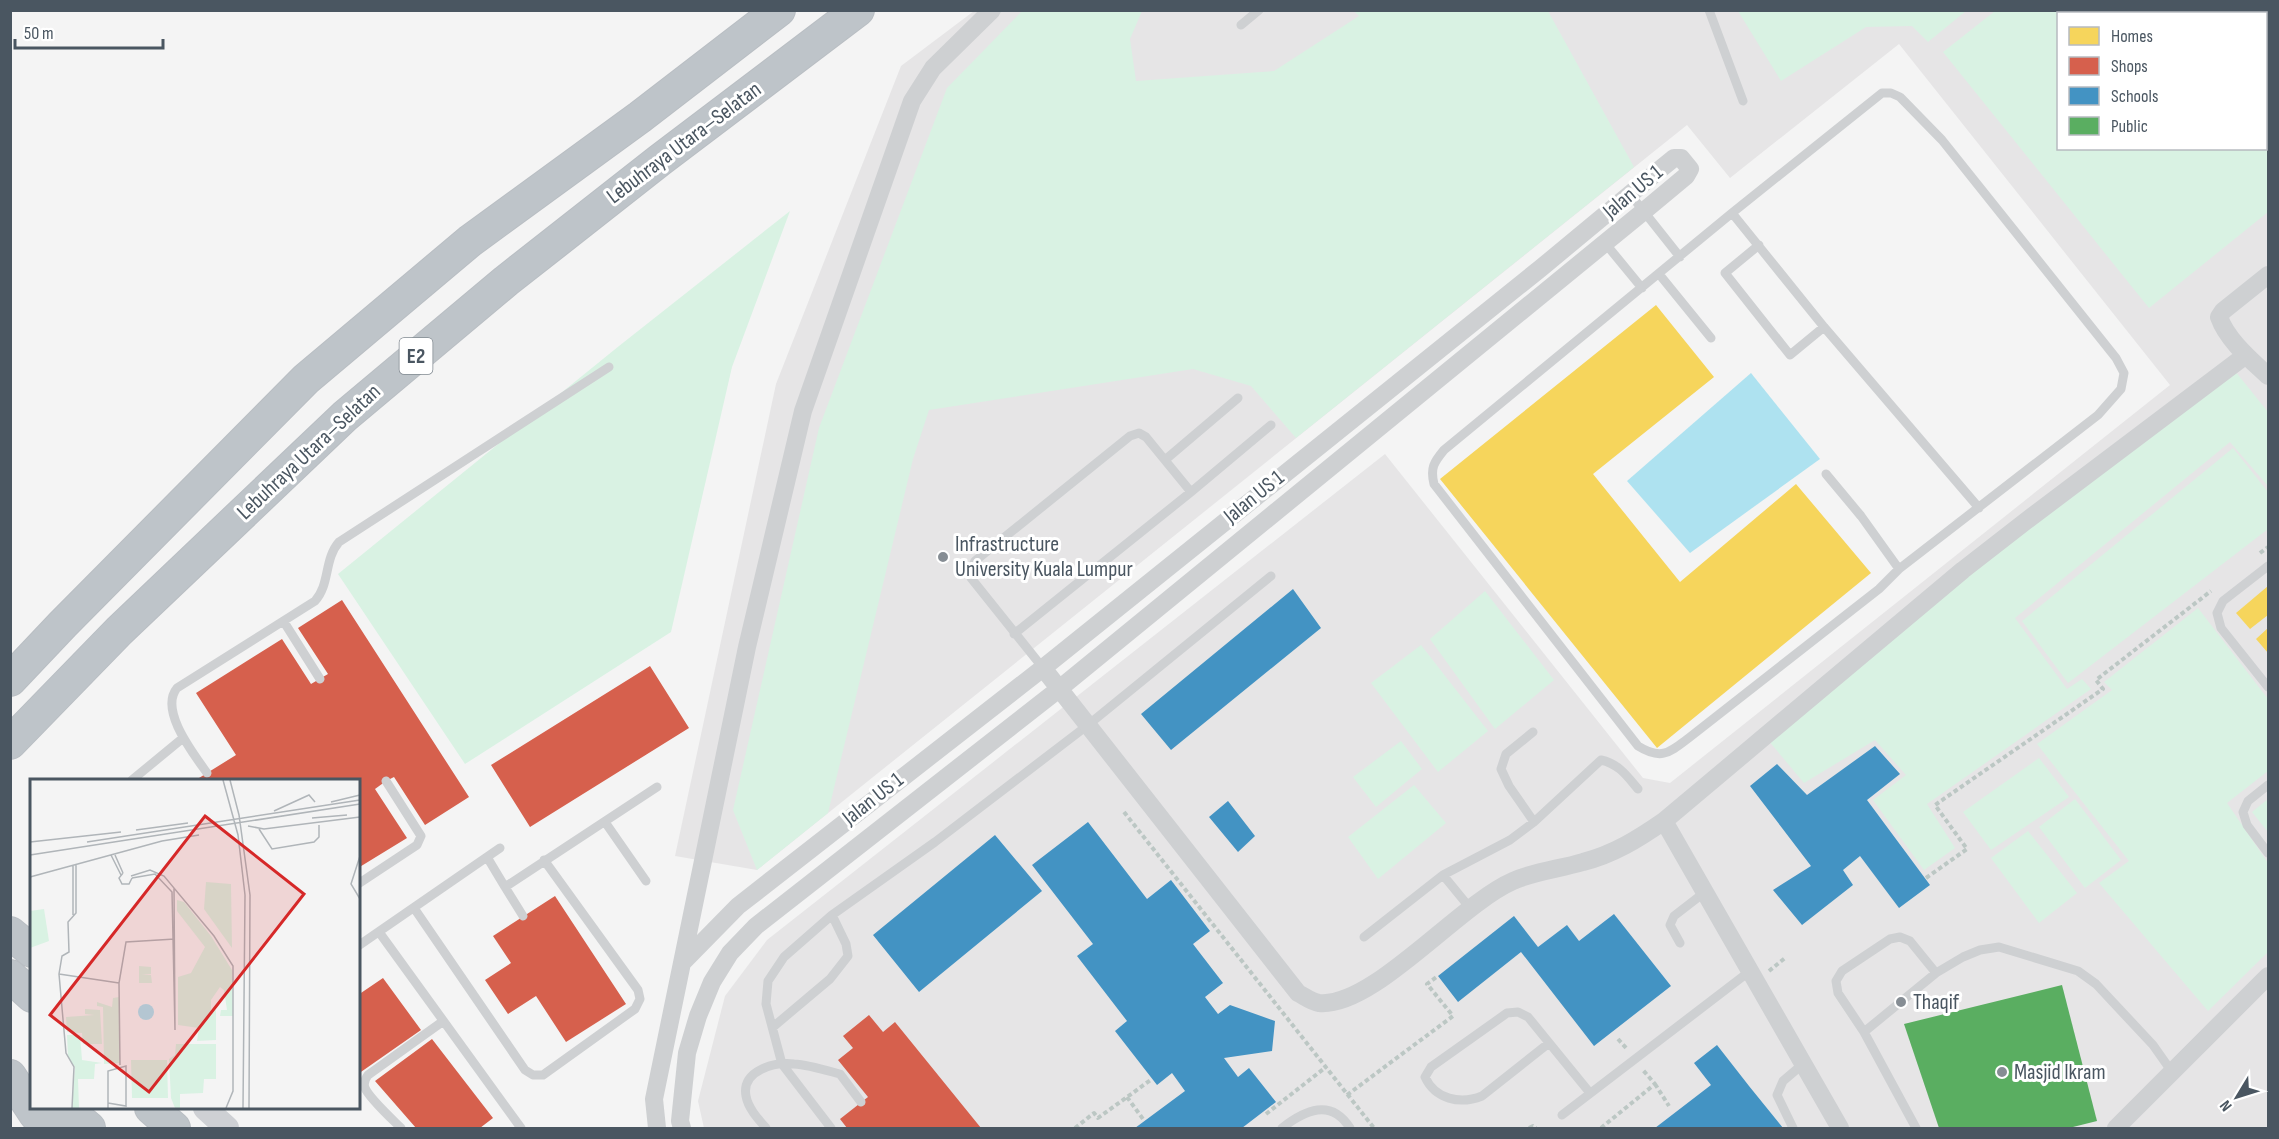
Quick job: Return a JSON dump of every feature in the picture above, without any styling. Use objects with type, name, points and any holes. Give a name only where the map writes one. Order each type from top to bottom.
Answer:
[{"type":"highway","name":"E2","points":[[10,680],[306,379],[470,241],[640,117],[779,10]]},
{"type":"highway","name":"Lebuhraya Utara–Selatan","points":[[10,743],[119,631],[345,416],[524,267],[660,160],[858,10]]},
{"type":"highway","points":[[10,933],[30,949]]},
{"type":"highway","points":[[10,976],[30,994]]},
{"type":"highway","points":[[10,1060],[30,1076]]},
{"type":"highway","points":[[10,1076],[30,1106]]},
{"type":"highway","points":[[32,1109],[50,1128]]},
{"type":"highway","points":[[67,1109],[89,1128]]},
{"type":"highway","points":[[153,1109],[174,1128]]},
{"type":"main road","points":[[207,1109],[227,1128]]},
{"type":"street","points":[[657,1128],[654,1099],[747,647],[803,411],[912,102],[933,68],[992,10]]},
{"type":"street","name":"Jalan US 1","points":[[682,1128],[680,1121],[687,1053],[698,1016],[712,982],[730,953],[756,926],[1059,689],[1605,243],[1686,176],[1690,169],[1687,163],[1682,158],[1674,158],[1541,268],[1043,668],[738,906],[684,961]]},
{"type":"street","points":[[2268,275],[2223,311],[2219,317],[2221,323],[2246,355],[2268,376]]},
{"type":"street","points":[[1043,668],[1280,973],[1298,993],[1317,1003],[1339,1001],[1360,993],[1380,980],[1492,892],[1514,880],[1611,853],[1638,839],[1664,821],[1963,570],[2246,355]]},
{"type":"street","points":[[1664,821],[1840,1128]]},
{"type":"street","points":[[2116,1128],[2268,976]]},
{"type":"lane","points":[[1240,25],[1259,10]]},
{"type":"lane","points":[[1708,10],[1743,101]]},
{"type":"lane","points":[[1882,93],[1891,93],[1900,97],[1942,140],[2116,358],[2124,373],[2121,389],[2098,416],[1899,569],[1870,596],[1670,752],[1651,754],[1638,746],[1434,484],[1431,471],[1434,462],[1443,450],[1680,257],[1882,93]]},
{"type":"lane","points":[[1630,194],[1680,257]]},
{"type":"lane","points":[[1732,213],[1824,327],[1979,508]]},
{"type":"lane","points":[[1605,243],[1642,288]]},
{"type":"lane","points":[[1759,245],[1725,273],[1739,291],[1790,355],[1824,327]]},
{"type":"lane","points":[[1659,274],[1711,338]]},
{"type":"lane","points":[[207,773],[183,738],[170,704],[177,688],[284,622],[320,596],[332,550],[339,542],[609,367]]},
{"type":"lane","points":[[1165,460],[1238,398]]},
{"type":"lane","points":[[1014,634],[1271,425]]},
{"type":"lane","points":[[1043,668],[971,578],[971,569],[975,561],[1130,436],[1139,433],[1146,436],[1191,492]]},
{"type":"lane","points":[[1826,474],[1861,516],[1899,569]]},
{"type":"lane","points":[[2268,566],[2223,601],[2217,614],[2221,628],[2268,687]]},
{"type":"lane","points":[[831,1128],[782,1064],[766,1004],[768,981],[784,957],[832,915],[935,842],[1088,725],[1271,576]]},
{"type":"lane","points":[[284,622],[320,679]]},
{"type":"lane","points":[[1533,732],[1506,754],[1500,769],[1534,822]]},
{"type":"lane","points":[[133,779],[183,738]]},
{"type":"lane","points":[[1364,937],[1443,875],[1510,840],[1534,822],[1601,760],[1623,770],[1638,789]]},
{"type":"lane","points":[[360,883],[420,841],[421,836],[386,782]]},
{"type":"lane","points":[[2268,785],[2248,801],[2243,812],[2247,825],[2268,853]]},
{"type":"lane","points":[[505,887],[657,787]]},
{"type":"lane","points":[[605,822],[646,881]]},
{"type":"lane","points":[[360,945],[500,848]]},
{"type":"lane","points":[[487,858],[523,916]]},
{"type":"lane","points":[[414,908],[525,1070],[532,1075],[543,1075],[635,1009],[640,999],[638,990],[544,860]]},
{"type":"lane","points":[[1443,875],[1470,908]]},
{"type":"lane","points":[[1680,943],[1670,926],[1674,916],[1705,892]]},
{"type":"lane","points":[[773,1027],[830,980],[848,956],[846,944],[832,915]]},
{"type":"lane","points":[[379,932],[521,1128]]},
{"type":"lane","points":[[1916,1128],[1864,1032],[1838,993],[1836,981],[1842,972],[1890,939],[1900,937],[1910,941],[1936,972]]},
{"type":"lane","points":[[1864,1032],[1936,972],[1980,950],[1999,947],[2078,970],[2096,984],[2153,1045],[2172,1072]]},
{"type":"lane","points":[[1562,1115],[1753,976]]},
{"type":"lane","points":[[1549,1043],[1482,1096],[1470,1101],[1440,1095],[1430,1088],[1425,1077],[1431,1067],[1507,1013],[1518,1012],[1528,1017],[1590,1093]]},
{"type":"lane","points":[[401,1128],[369,1094],[365,1088],[365,1080],[442,1022]]},
{"type":"lane","points":[[594,1024],[600,1034]]},
{"type":"lane","points":[[766,1128],[750,1108],[745,1094],[748,1081],[759,1070],[771,1064],[795,1064],[840,1074],[861,1102]]},
{"type":"lane","points":[[1793,1128],[1777,1095],[1783,1081],[1803,1064]]},
{"type":"lane","points":[[1282,1128],[1309,1110],[1327,1110],[1344,1120],[1350,1128]]},
{"type":"path","points":[[2259,554],[2268,547]]},
{"type":"path","points":[[1926,878],[1967,849],[1935,805],[2103,689],[2096,680],[2214,589]]},
{"type":"path","points":[[1124,812],[1374,1128]]},
{"type":"path","points":[[1753,976],[1785,958]]},
{"type":"path","points":[[1347,1095],[1453,1016],[1427,984],[1438,976]]},
{"type":"path","points":[[1266,1114],[1326,1067]]},
{"type":"path","points":[[1642,1068],[1669,1106]]},
{"type":"path","points":[[1075,1128],[1094,1113],[1098,1118],[1152,1079]]},
{"type":"path","points":[[1601,1128],[1655,1084]]},
{"type":"path","points":[[1127,1098],[1143,1119]]},
{"type":"path","points":[[1528,1128],[1533,1126],[1536,1128]]},
{"type":"shaded area","name":"Infrastructure University Kuala Lumpur","points":[[974,11],[2268,11],[2268,1128],[704,1128],[698,1101],[725,996],[767,940],[1385,454],[1643,778],[1670,783],[2170,385],[1899,44],[1730,178],[1687,125],[757,870],[675,856],[776,384],[901,66]]},
{"type":"green space","points":[[1023,10],[1142,11],[1130,39],[1136,81],[1274,71],[1359,16],[1354,11],[1548,11],[1634,167],[1296,438],[1251,386],[1193,369],[929,410],[913,459],[828,813],[757,870],[733,810],[819,428],[947,88]]},
{"type":"green space","points":[[1738,11],[1966,11],[1928,42],[1912,26],[1866,27],[1781,81]]},
{"type":"green space","points":[[1995,11],[2268,11],[2268,212],[2149,308],[1943,52]]},
{"type":"green space","points":[[790,211],[732,367],[671,632],[465,764],[338,574],[619,346]]},
{"type":"green space","points":[[2235,371],[2268,412],[2268,486],[2230,442],[2015,618],[2067,689],[2082,679],[2091,689],[1927,804],[1955,848],[1924,870],[1873,800],[1906,775],[1875,740],[1804,783],[1768,740],[2028,528]]},
{"type":"green space","points":[[2233,448],[2268,492],[2268,529],[2068,683],[2022,621]]},
{"type":"green space","points":[[1485,591],[1554,680],[1495,729],[1430,639]]},
{"type":"green space","points":[[2198,608],[2268,699],[2268,771],[2227,803],[2268,863],[2268,952],[2208,1011],[2099,883],[2129,861],[2037,744],[2112,690],[2104,682]]},
{"type":"green space","points":[[1421,645],[1488,731],[1438,772],[1371,683]]},
{"type":"green space","points":[[1401,741],[1422,769],[1376,807],[1353,777]]},
{"type":"green space","points":[[2039,758],[2069,797],[1991,850],[1963,812]]},
{"type":"green space","points":[[1414,785],[1446,823],[1378,879],[1348,837]]},
{"type":"green space","points":[[2075,799],[2121,860],[2085,888],[2039,827]]},
{"type":"green space","points":[[2268,799],[2268,832],[2252,812]]},
{"type":"green space","points":[[2028,831],[2077,893],[2039,923],[1991,858]]},
{"type":"water","points":[[1751,373],[1820,459],[1690,553],[1627,481]]},
{"type":"building: Homes","points":[[1656,305],[1714,377],[1593,474],[1680,582],[1796,484],[1871,573],[1657,748],[1440,479]]},
{"type":"building: Homes","points":[[2268,586],[2268,615],[2250,629],[2236,613]]},
{"type":"building: Homes","points":[[2268,628],[2268,653],[2256,639]]},
{"type":"building: Shops","points":[[342,600],[469,797],[425,825],[394,777],[386,781],[375,789],[407,838],[360,867],[360,779],[199,778],[236,755],[196,693],[282,639],[311,684],[328,674],[298,628]]},
{"type":"building: Shops","points":[[650,666],[689,728],[530,827],[491,765]]},
{"type":"building: Shops","points":[[555,896],[626,1004],[566,1042],[536,996],[508,1014],[485,980],[511,963],[493,936]]},
{"type":"building: Shops","points":[[383,978],[421,1030],[360,1073],[360,994]]},
{"type":"building: Shops","points":[[869,1015],[883,1032],[895,1022],[981,1128],[847,1128],[840,1119],[868,1097],[838,1060],[853,1048],[843,1036]]},
{"type":"building: Shops","points":[[432,1039],[493,1118],[480,1128],[416,1128],[375,1081]]},
{"type":"building: Schools","points":[[1293,589],[1321,628],[1171,750],[1141,714]]},
{"type":"building: Schools","points":[[1875,746],[1900,774],[1867,800],[1930,885],[1899,908],[1860,856],[1843,870],[1853,885],[1802,925],[1773,890],[1811,866],[1750,786],[1777,764],[1807,795]]},
{"type":"building: Schools","points":[[1228,801],[1255,836],[1238,852],[1209,817]]},
{"type":"building: Schools","points":[[1088,822],[1147,899],[1171,880],[1210,931],[1193,944],[1223,983],[1205,997],[1218,1014],[1230,1005],[1275,1021],[1272,1051],[1224,1058],[1238,1077],[1249,1068],[1276,1102],[1242,1128],[1135,1128],[1185,1091],[1172,1073],[1157,1085],[1115,1031],[1127,1021],[1077,956],[1093,944],[1032,865]]},
{"type":"building: Schools","points":[[995,835],[1042,891],[919,992],[873,935]]},
{"type":"building: Schools","points":[[1614,914],[1671,986],[1594,1046],[1521,952],[1458,1002],[1438,976],[1514,916],[1538,947],[1567,925],[1579,941]]},
{"type":"building: Schools","points":[[1717,1045],[1783,1128],[1655,1128],[1711,1085],[1694,1063]]},
{"type":"building: Public","name":"Masjid Ikram","points":[[2062,985],[2097,1121],[2069,1128],[1939,1128],[1904,1024]]},
{"type":"place","name":"Infrastructure University Kuala Lumpur","points":[[943,557]]},
{"type":"place","name":"Thaqif","points":[[1901,1002]]},
{"type":"place","name":"Masjid Ikram","points":[[2002,1072]]}]
